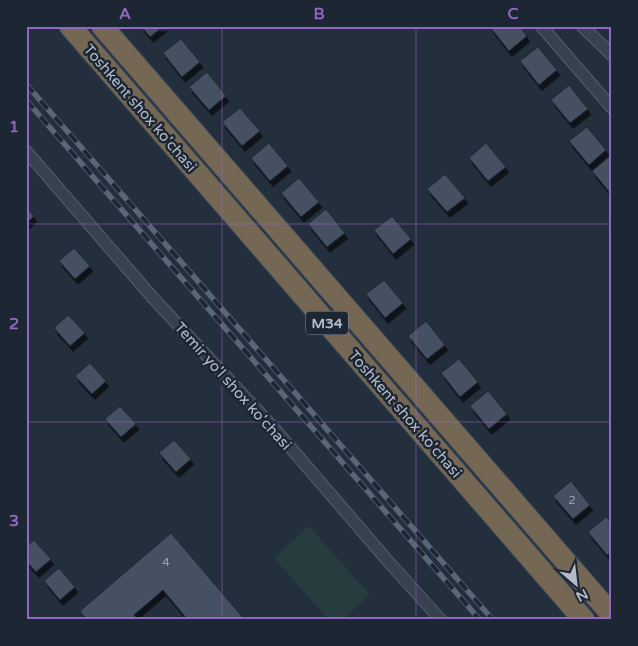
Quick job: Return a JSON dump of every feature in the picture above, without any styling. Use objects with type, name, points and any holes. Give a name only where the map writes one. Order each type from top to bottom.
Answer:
[{"type":"highway","name":"Toshkent shox ko'chasi","points":[[70,26],[584,620]]},
{"type":"highway","name":"Toshkent shox ko'chasi","points":[[102,26],[612,615]]},
{"type":"street","points":[[541,26],[612,108]]},
{"type":"street","points":[[582,26],[612,55]]},
{"type":"street","name":"Temir yo'l shox ko'chasi","points":[[26,151],[153,298],[272,426],[441,620]]},
{"type":"green space","points":[[309,526],[370,595],[342,620],[329,620],[274,558]]},
{"type":"building","points":[[141,26],[164,26],[150,37]]},
{"type":"building","points":[[491,26],[519,26],[527,36],[509,51]]},
{"type":"building","points":[[181,39],[200,62],[182,77],[163,53]]},
{"type":"building","points":[[538,47],[557,70],[539,85],[520,61]]},
{"type":"building","points":[[207,72],[226,96],[209,110],[189,87]]},
{"type":"building","points":[[569,85],[588,109],[570,123],[551,100]]},
{"type":"building","points":[[240,108],[260,131],[242,146],[222,122]]},
{"type":"building","points":[[587,127],[606,150],[589,165],[569,141]]},
{"type":"building","points":[[269,143],[288,166],[270,181],[251,158]]},
{"type":"building","points":[[486,143],[506,167],[488,181],[469,158]]},
{"type":"building","points":[[610,156],[612,159],[611,194],[592,171]]},
{"type":"building","points":[[445,174],[465,198],[447,212],[427,189]]},
{"type":"building","points":[[299,178],[319,202],[301,217],[281,193]]},
{"type":"building","points":[[26,207],[34,216],[26,224]]},
{"type":"building","points":[[326,209],[345,233],[327,247],[308,224]]},
{"type":"building","points":[[392,216],[411,239],[393,254],[374,230]]},
{"type":"building","points":[[74,248],[90,266],[75,279],[59,261]]},
{"type":"building","points":[[384,280],[403,303],[385,318],[366,294]]},
{"type":"building","points":[[68,315],[85,333],[70,346],[54,328]]},
{"type":"building","points":[[426,321],[445,345],[427,359],[408,336]]},
{"type":"building","points":[[459,359],[478,382],[460,397],[441,373]]},
{"type":"building","points":[[90,363],[106,381],[92,394],[75,376]]},
{"type":"building","points":[[488,391],[507,414],[489,429],[470,406]]},
{"type":"building","points":[[120,406],[136,424],[121,437],[105,419]]},
{"type":"building","points":[[174,440],[191,459],[176,472],[159,453]]},
{"type":"building","points":[[571,481],[590,505],[573,519],[553,496]]},
{"type":"building","points":[[606,517],[612,524],[612,552],[607,555],[588,532]]},
{"type":"building","points":[[171,533],[245,620],[188,620],[163,590],[134,615],[138,620],[87,620],[80,611]]},
{"type":"building","points":[[34,540],[51,559],[36,572],[26,561],[26,547]]},
{"type":"building","points":[[59,568],[75,587],[60,600],[44,581]]},
{"type":"waterway","points":[[26,616],[29,620]]},
{"type":"railway","points":[[26,84],[493,620]]},
{"type":"railway","points":[[26,100],[480,620]]}]
